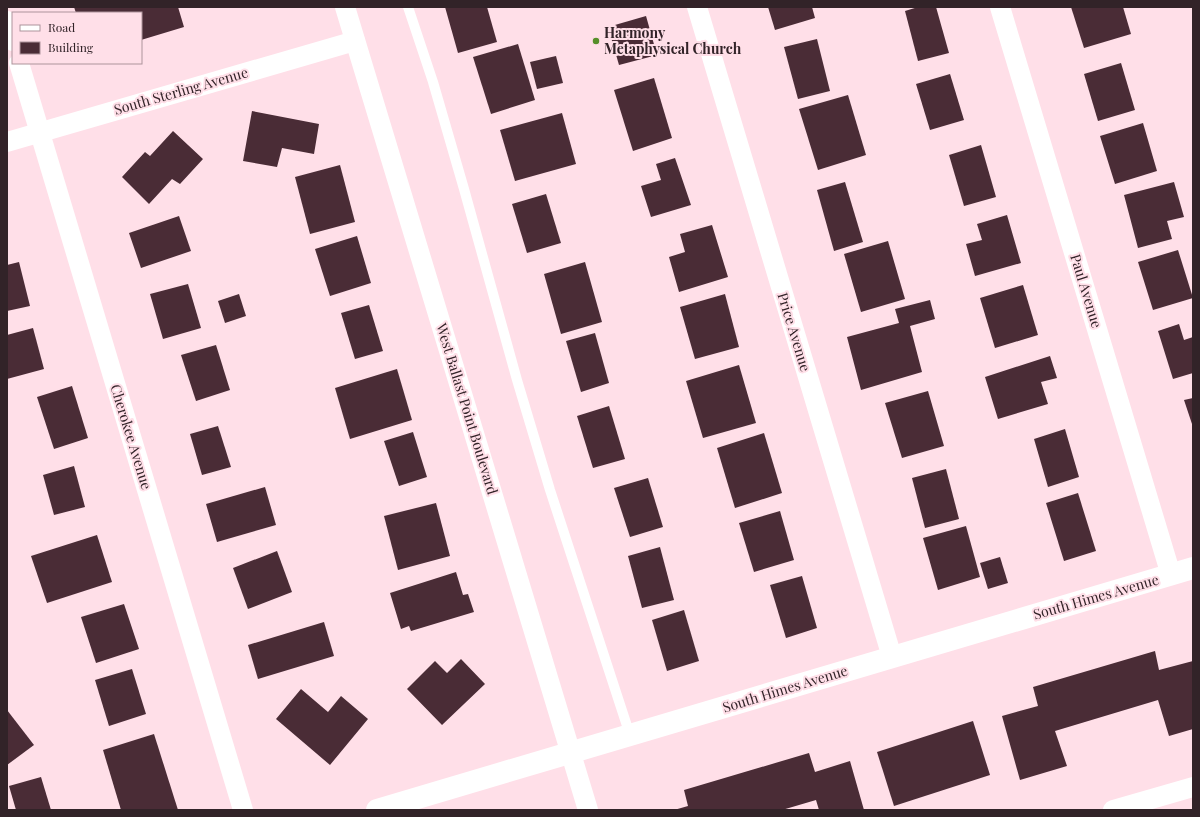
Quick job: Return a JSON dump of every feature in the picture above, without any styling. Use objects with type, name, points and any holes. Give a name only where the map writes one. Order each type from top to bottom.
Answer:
[{"type":"street","name":"West Ballast Point Boulevard","points":[[345,7],[588,810]]},
{"type":"street","name":"Price Avenue","points":[[697,7],[892,657]]},
{"type":"street","name":"Paul Avenue","points":[[1000,7],[1171,575]]},
{"type":"street","points":[[7,21],[12,38]]},
{"type":"street","name":"South Sterling Avenue","points":[[7,142],[355,41]]},
{"type":"street","name":"Cherokee Avenue","points":[[19,64],[243,810]]},
{"type":"street","name":"South Himes Avenue","points":[[377,810],[1193,568]]},
{"type":"street","points":[[1113,810],[1193,787]]},
{"type":"lane","points":[[408,7],[435,90],[550,490],[630,735]]},
{"type":"building","points":[[74,7],[178,7],[184,27],[142,40],[142,12],[76,12]]},
{"type":"building","points":[[445,7],[487,7],[497,42],[458,53]]},
{"type":"building","points":[[768,7],[812,7],[815,18],[775,30]]},
{"type":"building","points":[[918,7],[936,7],[949,53],[918,61],[905,11]]},
{"type":"building","points":[[1071,7],[1123,7],[1131,34],[1084,48]]},
{"type":"building","points":[[646,16],[657,55],[619,65],[608,27]]},
{"type":"building","points":[[817,39],[830,91],[798,99],[784,47]]},
{"type":"building","points":[[518,44],[535,100],[491,114],[473,57]]},
{"type":"building","points":[[556,56],[563,83],[537,89],[530,62]]},
{"type":"building","points":[[1121,63],[1135,110],[1098,121],[1084,74]]},
{"type":"building","points":[[950,74],[964,120],[930,130],[916,84]]},
{"type":"building","points":[[654,78],[672,138],[633,151],[614,90]]},
{"type":"building","points":[[848,95],[866,155],[818,170],[799,109]]},
{"type":"building","points":[[252,111],[319,124],[314,154],[282,148],[277,167],[243,161]]},
{"type":"building","points":[[562,113],[576,164],[515,181],[500,130]]},
{"type":"building","points":[[1143,123],[1157,171],[1115,184],[1100,136]]},
{"type":"building","points":[[173,131],[203,159],[180,184],[172,179],[149,204],[122,177],[145,152],[150,156]]},
{"type":"building","points":[[981,145],[996,197],[964,206],[949,155]]},
{"type":"building","points":[[675,158],[691,205],[651,217],[641,186],[661,180],[656,164]]},
{"type":"building","points":[[340,165],[355,222],[310,234],[295,177]]},
{"type":"building","points":[[845,182],[863,242],[834,251],[817,190]]},
{"type":"building","points":[[1174,182],[1184,217],[1167,221],[1172,239],[1138,248],[1124,195]]},
{"type":"building","points":[[546,194],[561,243],[527,253],[512,204]]},
{"type":"building","points":[[1007,215],[1021,263],[975,276],[966,244],[982,240],[977,224]]},
{"type":"building","points":[[179,216],[191,251],[141,268],[129,233]]},
{"type":"building","points":[[712,225],[728,277],[679,292],[669,257],[685,252],[680,234]]},
{"type":"building","points":[[357,236],[371,283],[330,296],[315,249]]},
{"type":"building","points":[[888,241],[905,299],[861,312],[844,254]]},
{"type":"building","points":[[1178,250],[1193,298],[1153,310],[1138,262]]},
{"type":"building","points":[[19,262],[30,306],[7,311],[7,265]]},
{"type":"building","points":[[585,262],[602,322],[561,334],[544,274]]},
{"type":"building","points":[[188,284],[201,328],[163,339],[150,294]]},
{"type":"building","points":[[1023,285],[1038,335],[995,348],[980,298]]},
{"type":"building","points":[[239,294],[246,316],[225,323],[218,301]]},
{"type":"building","points":[[725,294],[739,347],[695,359],[680,307]]},
{"type":"building","points":[[930,300],[935,319],[910,326],[922,372],[861,390],[847,337],[899,323],[895,309]]},
{"type":"building","points":[[369,305],[383,351],[355,359],[341,313]]},
{"type":"building","points":[[1179,324],[1184,340],[1193,337],[1193,373],[1173,379],[1158,331]]},
{"type":"building","points":[[33,328],[44,369],[7,379],[7,335]]},
{"type":"building","points":[[595,333],[609,383],[581,392],[566,341]]},
{"type":"building","points":[[216,345],[230,390],[196,401],[181,355]]},
{"type":"building","points":[[1050,356],[1057,378],[1041,382],[1048,404],[998,419],[985,377]]},
{"type":"building","points":[[739,365],[756,423],[703,438],[686,381]]},
{"type":"building","points":[[397,369],[412,420],[350,439],[335,388]]},
{"type":"building","points":[[72,386],[88,438],[54,449],[37,397]]},
{"type":"building","points":[[928,391],[944,446],[902,458],[885,403]]},
{"type":"building","points":[[1193,398],[1193,427],[1184,400]]},
{"type":"building","points":[[609,406],[625,459],[593,468],[577,416]]},
{"type":"building","points":[[218,426],[231,467],[202,475],[190,434]]},
{"type":"building","points":[[1065,429],[1079,477],[1048,487],[1034,439]]},
{"type":"building","points":[[413,432],[427,477],[399,486],[384,441]]},
{"type":"building","points":[[764,433],[782,493],[735,508],[717,448]]},
{"type":"building","points":[[74,466],[85,507],[54,515],[43,475]]},
{"type":"building","points":[[946,469],[959,519],[925,528],[912,478]]},
{"type":"building","points":[[648,478],[663,527],[630,537],[614,488]]},
{"type":"building","points":[[265,487],[276,525],[217,542],[206,504]]},
{"type":"building","points":[[1078,493],[1096,551],[1064,561],[1046,503]]},
{"type":"building","points":[[436,503],[450,556],[398,570],[384,516]]},
{"type":"building","points":[[780,511],[794,560],[754,572],[739,523]]},
{"type":"building","points":[[966,526],[980,577],[938,590],[923,538]]},
{"type":"building","points":[[97,535],[112,582],[47,603],[31,556]]},
{"type":"building","points":[[660,547],[674,600],[642,608],[628,556]]},
{"type":"building","points":[[277,551],[292,592],[248,609],[233,568]]},
{"type":"building","points":[[1000,557],[1008,583],[988,589],[980,563]]},
{"type":"building","points":[[456,572],[463,595],[468,594],[474,612],[411,631],[409,626],[401,629],[390,593]]},
{"type":"building","points":[[802,576],[817,628],[786,638],[770,585]]},
{"type":"building","points":[[124,604],[139,649],[96,663],[81,617]]},
{"type":"building","points":[[684,610],[699,661],[667,671],[652,620]]},
{"type":"building","points":[[324,622],[334,656],[258,679],[248,645]]},
{"type":"building","points":[[1155,651],[1159,670],[1193,661],[1193,729],[1169,736],[1158,700],[1055,731],[1067,766],[1020,780],[1002,716],[1038,706],[1033,687]]},
{"type":"building","points":[[461,659],[485,684],[442,725],[407,689],[435,661],[447,673]]},
{"type":"building","points":[[132,669],[146,714],[109,726],[95,680]]},
{"type":"building","points":[[301,689],[328,712],[341,696],[368,719],[330,765],[276,719]]},
{"type":"building","points":[[7,710],[34,745],[7,765]]},
{"type":"building","points":[[973,721],[990,775],[894,806],[877,752]]},
{"type":"building","points":[[154,734],[178,810],[121,810],[103,750]]},
{"type":"building","points":[[809,753],[815,772],[850,761],[864,810],[819,810],[816,800],[782,810],[674,810],[688,806],[684,790]]},
{"type":"building","points":[[41,777],[51,810],[16,810],[9,786]]},
{"type":"place","name":"Harmony Metaphysical Church","points":[[596,41]]}]
